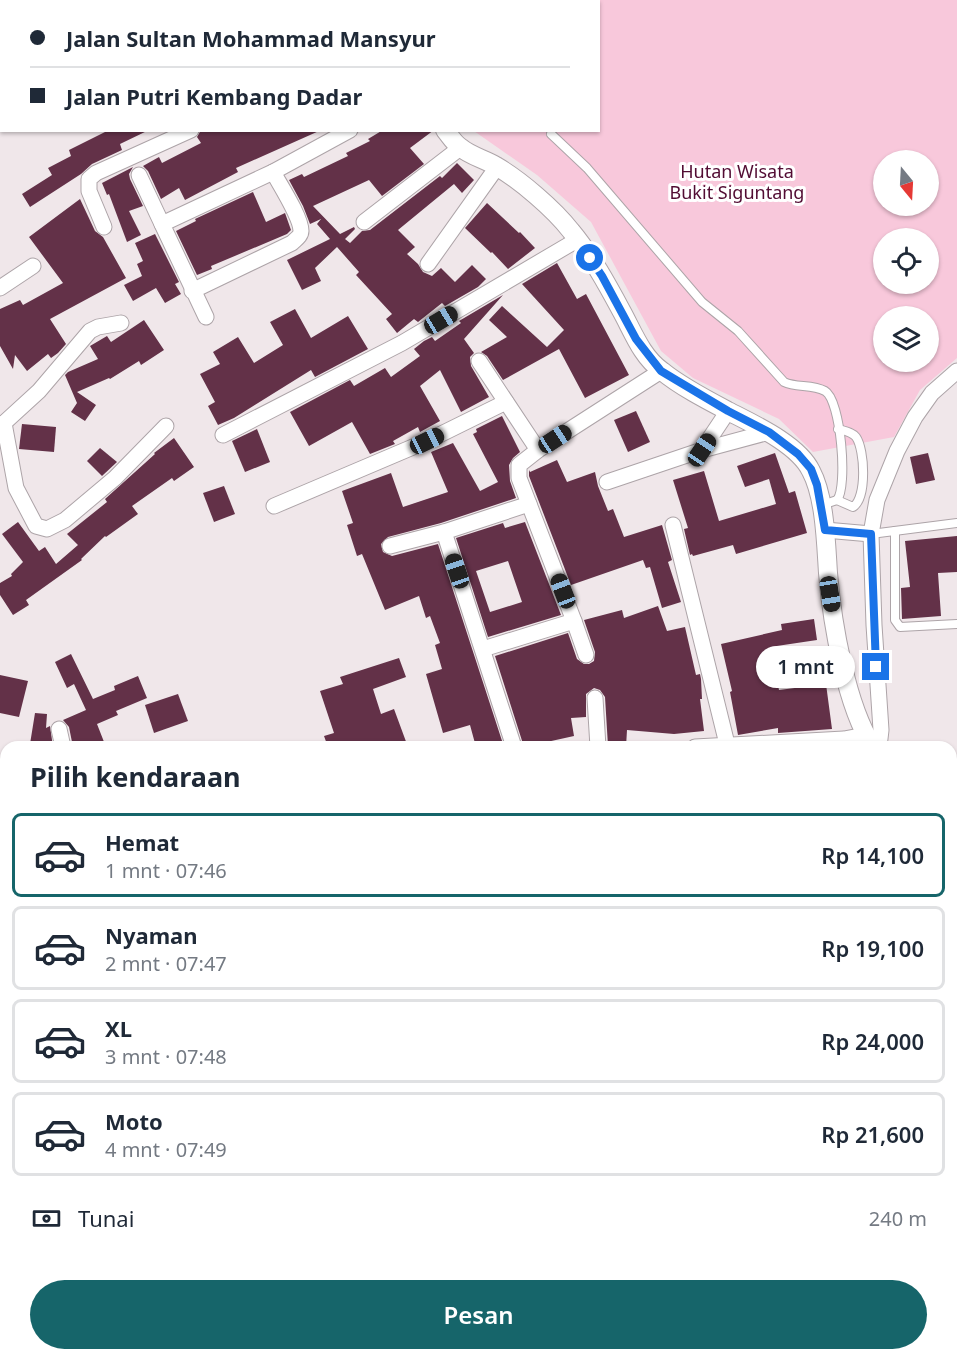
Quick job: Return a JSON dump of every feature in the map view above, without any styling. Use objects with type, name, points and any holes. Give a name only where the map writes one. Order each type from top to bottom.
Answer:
[{"type":"street","points":[[104,226],[89,192],[89,179],[96,173],[187,132]]},
{"type":"street","points":[[162,224],[273,172],[346,132]]},
{"type":"street","points":[[447,132],[460,148],[497,167],[543,202],[571,231],[602,276],[636,339],[661,371],[728,411],[769,432],[798,454],[811,469],[817,485],[829,503],[825,530],[836,638],[846,681],[869,741],[844,739],[797,741]]},
{"type":"street","points":[[364,222],[460,148]]},
{"type":"street","points":[[428,264],[497,167]]},
{"type":"street","points":[[192,291],[298,238],[301,233],[298,222],[273,172]]},
{"type":"street","points":[[140,175],[206,318]]},
{"type":"street","points":[[223,435],[402,343],[577,240]]},
{"type":"street","points":[[0,288],[33,266]]},
{"type":"street","points":[[121,323],[98,327],[90,331],[39,391],[2,424],[16,488],[36,526],[43,529],[65,520],[107,485],[166,426]]},
{"type":"street","points":[[479,361],[538,450]]},
{"type":"street","points":[[586,655],[519,478],[519,465],[538,450],[661,371]]},
{"type":"street","points":[[880,741],[871,534],[877,500],[897,451],[915,417],[932,393],[957,371]]},
{"type":"street","points":[[274,506],[427,441],[506,402]]},
{"type":"street","points":[[702,450],[728,411]]},
{"type":"street","points":[[607,482],[702,450],[769,432]]},
{"type":"street","points":[[390,546],[444,532],[530,504]]},
{"type":"street","points":[[673,525],[726,741]]},
{"type":"street","points":[[825,530],[871,534]]},
{"type":"street","points":[[444,532],[512,741]]},
{"type":"street","points":[[483,649],[574,621]]},
{"type":"street","points":[[596,698],[598,741]]},
{"type":"street","points":[[59,729],[62,741]]},
{"type":"lane","points":[[551,134],[587,168],[702,302],[738,331],[784,382],[826,391],[832,398],[838,429],[842,489],[829,503]]},
{"type":"lane","points":[[829,503],[853,507],[863,493],[860,447],[856,437],[838,429]]},
{"type":"lane","points":[[871,534],[957,523]]},
{"type":"lane","points":[[896,531],[895,620],[900,627],[957,624]]},
{"type":"green space","name":"Hutan Wisata Bukit Siguntang","points":[[600,0],[957,0],[957,358],[920,390],[894,437],[813,452],[779,419],[693,378],[661,351],[591,222],[537,175],[475,132],[600,132]]},
{"type":"building","points":[[105,132],[145,132],[120,144],[122,150],[92,164],[81,174],[30,207],[22,194],[52,175],[48,168],[71,156],[69,150]]},
{"type":"building","points":[[200,132],[317,132],[236,168],[238,172],[185,200],[179,188],[161,199],[148,171],[143,166],[159,157],[162,163],[201,143],[197,137]]},
{"type":"building","points":[[380,132],[431,132],[410,148],[424,164],[382,196],[369,180],[313,206],[340,234],[354,227],[355,229],[345,239],[350,243],[362,231],[370,230],[440,176],[442,178],[457,163],[474,180],[462,193],[454,184],[398,230],[415,247],[407,254],[423,272],[432,276],[441,268],[455,282],[472,265],[486,279],[478,287],[445,306],[442,303],[418,322],[414,319],[397,333],[386,319],[392,314],[356,275],[359,272],[337,247],[315,268],[321,281],[302,290],[287,260],[330,239],[317,224],[321,219],[310,224],[289,180],[302,174],[304,177],[348,156],[346,153],[370,141],[368,139]]},
{"type":"building","points":[[133,167],[129,174],[130,179],[143,206],[129,211],[141,235],[127,242],[109,194],[107,195],[102,183]]},
{"type":"building","points":[[253,192],[266,222],[285,213],[291,230],[287,234],[211,266],[212,269],[197,275],[176,231],[196,221],[195,219]]},
{"type":"building","points":[[80,199],[95,231],[103,237],[126,278],[50,319],[66,344],[58,353],[51,358],[48,354],[27,371],[15,355],[13,369],[0,346],[0,309],[20,300],[23,305],[63,283],[29,237]]},
{"type":"building","points":[[487,203],[535,248],[508,269],[465,228]]},
{"type":"building","points":[[155,234],[179,282],[175,284],[181,294],[165,303],[156,288],[133,301],[124,285],[142,276],[137,264],[143,261],[135,243]]},
{"type":"building","points":[[557,263],[577,299],[586,294],[629,375],[585,398],[559,349],[503,380],[487,356],[481,352],[507,337],[489,320],[502,306],[547,347],[564,330],[522,284]]},
{"type":"building","points":[[503,295],[464,339],[474,353],[470,357],[471,366],[489,397],[461,412],[440,370],[420,386],[440,421],[420,432],[418,427],[393,441],[395,444],[370,454],[352,422],[309,446],[290,412],[350,380],[354,386],[385,368],[391,377],[420,356],[414,349],[424,341],[432,337],[435,341],[461,323],[459,321]]},
{"type":"building","points":[[295,309],[311,338],[348,316],[368,349],[315,377],[311,370],[234,418],[218,425],[208,406],[215,402],[200,374],[220,364],[213,352],[238,337],[254,363],[283,345],[270,322]]},
{"type":"building","points":[[144,320],[164,350],[141,365],[139,361],[110,379],[77,392],[96,405],[85,421],[71,412],[77,403],[65,375],[98,359],[90,346],[107,336],[111,342]]},
{"type":"building","points":[[636,411],[650,442],[628,452],[614,420]]},
{"type":"building","points":[[502,416],[520,452],[509,465],[510,481],[516,498],[441,523],[388,537],[381,544],[383,552],[392,556],[438,544],[502,741],[474,741],[470,725],[443,733],[426,674],[442,669],[435,645],[440,643],[430,616],[426,618],[419,596],[385,610],[362,554],[357,556],[347,525],[353,523],[342,491],[391,473],[403,507],[448,492],[431,452],[453,443],[480,491],[498,482],[473,434],[477,432],[476,429]]},
{"type":"building","points":[[22,424],[56,427],[54,452],[19,449]]},
{"type":"building","points":[[257,429],[270,462],[245,472],[232,441]]},
{"type":"building","points":[[174,438],[194,467],[174,481],[172,478],[132,506],[138,514],[105,536],[82,560],[26,600],[29,605],[13,615],[0,595],[0,583],[12,576],[11,574],[23,562],[2,534],[18,522],[39,551],[45,547],[56,564],[78,545],[67,534],[107,502],[105,499],[154,453]]},
{"type":"building","points":[[100,448],[117,462],[102,476],[87,461]]},
{"type":"building","points":[[775,453],[789,493],[795,491],[807,533],[736,554],[733,545],[690,555],[684,529],[688,528],[673,480],[704,471],[719,521],[776,504],[769,479],[745,487],[737,466]]},
{"type":"building","points":[[928,453],[935,480],[916,484],[910,457]]},
{"type":"building","points":[[557,460],[567,482],[595,472],[608,511],[613,509],[624,537],[662,525],[672,560],[668,562],[681,602],[662,608],[650,567],[646,568],[643,560],[571,585],[529,476],[529,470],[530,472]]},
{"type":"building","points":[[224,486],[235,514],[214,522],[203,493]]},
{"type":"building","points":[[525,522],[561,615],[488,637],[456,538],[503,523],[505,528]],"holes":[[[508,561],[522,602],[490,612],[476,571]]]},
{"type":"building","points":[[957,536],[957,572],[938,573],[941,616],[902,619],[901,588],[910,587],[905,541]]},
{"type":"building","points":[[658,606],[667,631],[685,627],[696,675],[700,674],[701,679],[702,699],[700,699],[704,731],[674,734],[627,730],[626,741],[608,741],[605,697],[600,690],[594,688],[586,694],[586,717],[571,718],[574,736],[551,741],[522,741],[495,656],[568,633],[577,659],[584,664],[589,664],[594,661],[595,652],[584,620],[622,610],[624,618]]},
{"type":"building","points":[[814,619],[817,640],[770,647],[779,690],[826,684],[832,729],[778,733],[778,728],[738,735],[730,692],[732,691],[721,644],[782,630],[781,624]]},
{"type":"building","points":[[71,654],[93,699],[115,690],[114,686],[138,676],[147,698],[116,711],[118,715],[97,724],[104,741],[72,741],[69,727],[63,720],[86,710],[74,684],[67,688],[55,662]]},
{"type":"building","points":[[399,658],[406,677],[373,689],[381,714],[394,709],[406,741],[326,741],[324,736],[334,733],[320,691],[343,684],[340,677]]},
{"type":"building","points":[[0,675],[28,681],[19,717],[0,713]]},
{"type":"building","points":[[178,694],[188,721],[154,733],[145,705]]},
{"type":"building","points":[[35,713],[47,714],[46,728],[50,726],[52,741],[30,741]]},
{"type":"route","points":[[590,258],[636,339],[661,371],[728,411],[769,432],[798,454],[811,469],[817,485],[825,530],[871,534],[876,667]]}]
